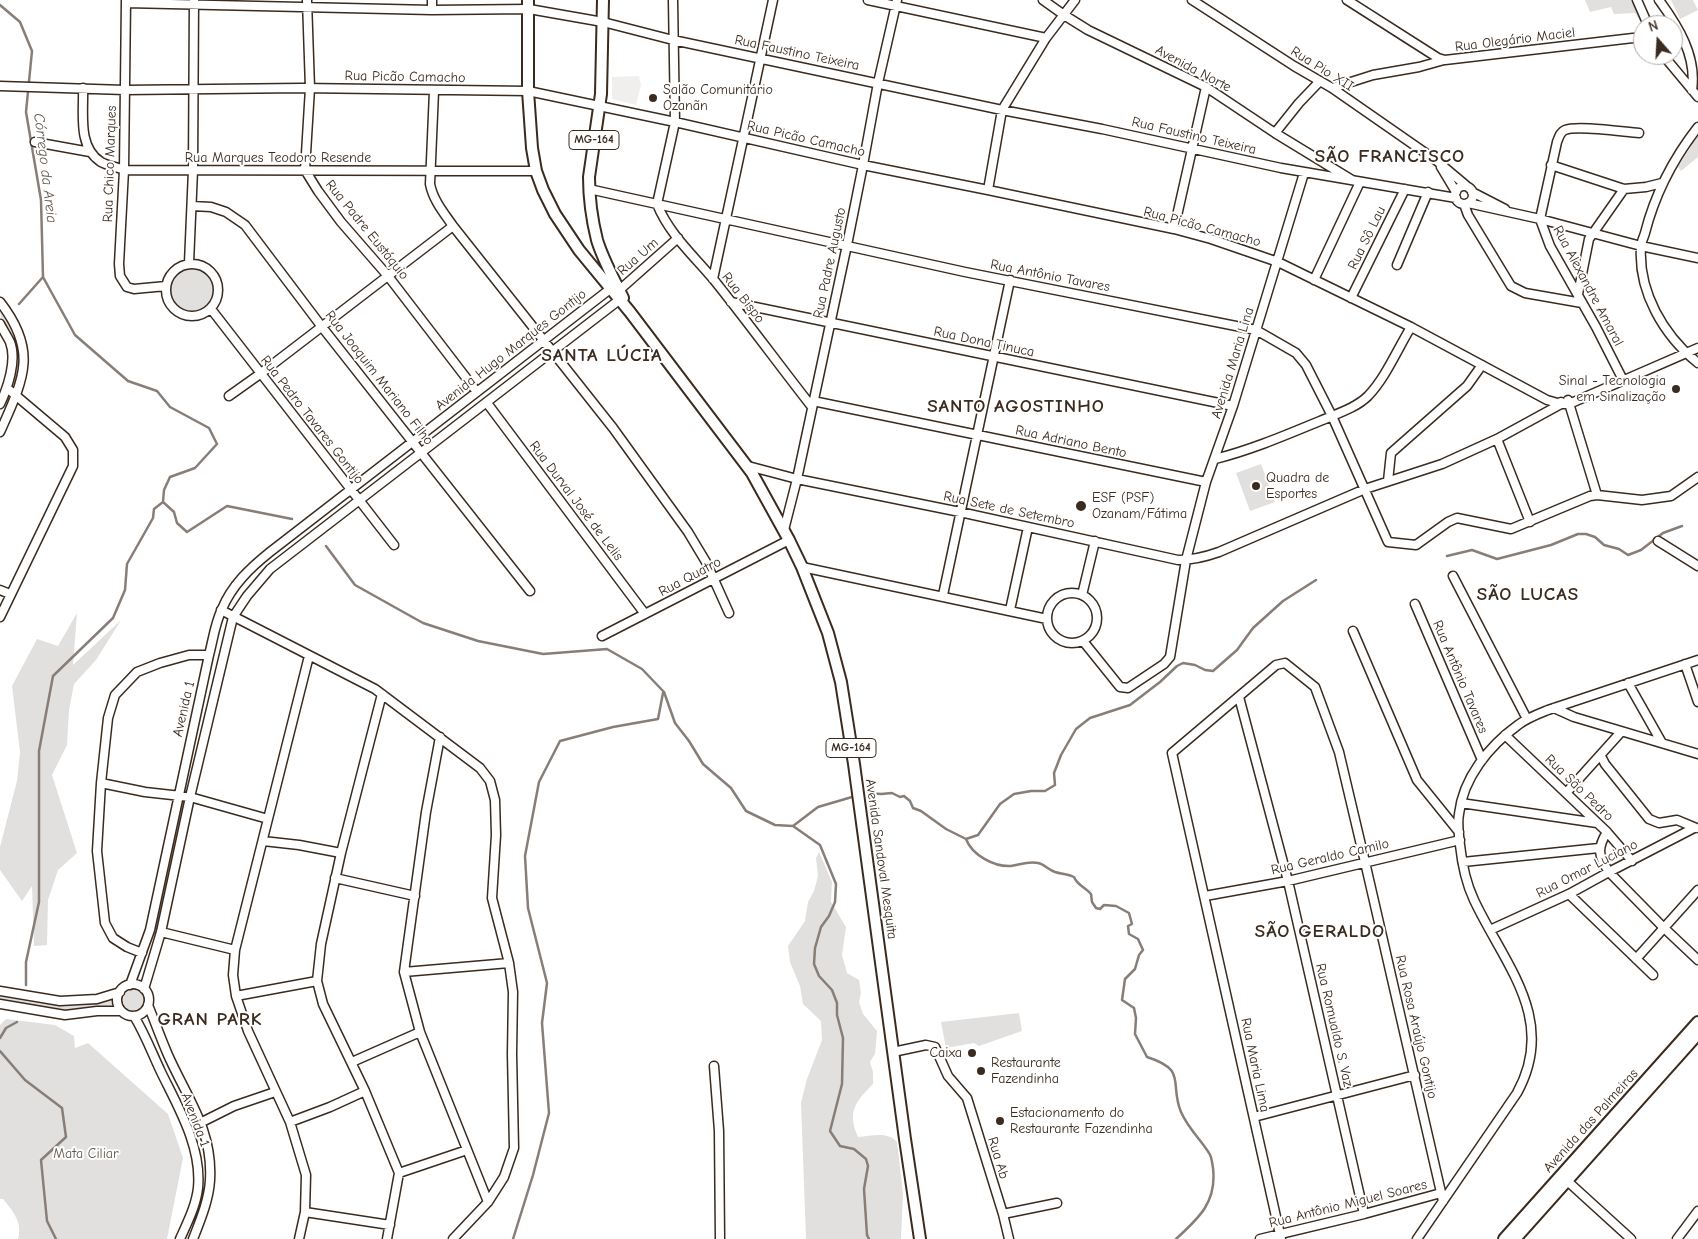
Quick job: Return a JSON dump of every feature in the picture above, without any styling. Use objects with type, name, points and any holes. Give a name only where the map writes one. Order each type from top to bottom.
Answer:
[{"type":"main road","name":"MG-164","points":[[603,0],[600,107],[589,188],[597,240],[616,290]]},
{"type":"main road","name":"Avenida Sandoval Mesquita","points":[[528,4],[528,91],[532,148],[536,171],[543,190],[555,214],[579,250],[616,290],[630,312],[748,466],[802,566],[828,633],[841,682],[854,764],[920,1239]]},
{"type":"main road","points":[[579,250],[588,254],[592,253],[596,250],[597,240]]},
{"type":"main road","name":"Avenida das Palmeiras","points":[[1515,1239],[1564,1178],[1657,1074],[1698,1023]]},
{"type":"main road","name":"Avenida das Palmeiras","points":[[1657,1074],[1698,1034]]},
{"type":"main road","name":"Avenida das Palmeiras","points":[[1504,1239],[1564,1178]]},
{"type":"street","points":[[432,0],[432,10]]},
{"type":"street","points":[[658,204],[674,122],[673,0]]},
{"type":"street","points":[[713,279],[773,0]]},
{"type":"street","points":[[868,0],[896,3],[1046,38]]},
{"type":"street","name":"Avenida Norte","points":[[1043,0],[1088,30],[1206,87],[1275,133],[1357,181]]},
{"type":"street","points":[[988,190],[1002,110],[1046,38],[1075,0]]},
{"type":"street","name":"Rua Pio XII","points":[[1193,0],[1294,66],[1332,88],[1437,161],[1471,190]]},
{"type":"street","name":"Rua Olegário Maciel","points":[[1347,0],[1438,58],[1445,60],[1633,39]]},
{"type":"street","points":[[1637,0],[1644,15]]},
{"type":"street","points":[[1659,0],[1669,15]]},
{"type":"street","points":[[1664,0],[1670,15]]},
{"type":"street","name":"Rua Faustino Teixeira","points":[[126,2],[307,4],[432,10],[528,4],[673,40],[1304,173],[1456,195]]},
{"type":"street","name":"Rua Chico Marques","points":[[126,2],[124,170],[120,276],[127,287],[134,289],[166,286]]},
{"type":"street","points":[[189,263],[193,170],[194,2]]},
{"type":"street","name":"Rua Padre Augusto","points":[[786,535],[896,3]]},
{"type":"street","points":[[305,170],[310,88],[307,4]]},
{"type":"street","points":[[1683,38],[1696,82],[1692,90]]},
{"type":"street","points":[[1332,88],[1373,75],[1425,66],[1445,60]]},
{"type":"street","points":[[1672,65],[1696,82]]},
{"type":"street","points":[[1672,65],[1698,97]]},
{"type":"street","points":[[1275,133],[1320,81]]},
{"type":"street","name":"Rua Picão Camacho","points":[[0,86],[125,90],[310,88],[528,91],[863,165],[1174,230],[1224,243],[1278,262],[1410,327],[1547,400],[1565,402]]},
{"type":"street","points":[[1174,230],[1206,87]]},
{"type":"street","points":[[83,88],[84,137],[90,152]]},
{"type":"street","points":[[434,91],[430,184],[432,193],[452,226],[612,428],[688,532],[706,562],[729,613]]},
{"type":"street","points":[[1697,128],[1662,183],[1653,202],[1641,246],[1644,281],[1652,307],[1686,353],[1698,363]]},
{"type":"street","name":"Rua Alexandre Amaral","points":[[1623,380],[1578,294],[1550,246],[1540,220],[1557,142],[1564,130],[1639,133]]},
{"type":"street","points":[[35,142],[90,152]]},
{"type":"street","name":"Rua Marques Teodoro Resende","points":[[90,152],[102,162],[124,170],[536,171]]},
{"type":"street","name":"Rua Pio XII","points":[[1437,161],[1456,195]]},
{"type":"street","points":[[1551,165],[1624,189],[1662,183]]},
{"type":"street","name":"Rua Padre Eustáquio","points":[[305,170],[335,214],[388,276],[477,392]]},
{"type":"street","name":"Avenida Maria Lina","points":[[1083,641],[1120,687],[1128,688],[1164,664],[1170,657],[1186,560],[1206,482],[1233,406],[1304,173]]},
{"type":"street","points":[[1314,280],[1357,181]]},
{"type":"street","points":[[1513,213],[1462,187],[1456,195],[1460,203],[1513,213],[1641,246],[1698,258]]},
{"type":"street","name":"Rua Antônio Tavares","points":[[589,188],[727,220],[1256,330],[1301,357],[1332,416],[1388,542],[1416,545],[1448,522],[1457,518],[1512,529],[1530,522]]},
{"type":"street","name":"Rua Sô Lau","points":[[1351,298],[1405,188]]},
{"type":"street","points":[[1578,294],[1587,243],[1592,233],[1624,189]]},
{"type":"street","points":[[1466,203],[1472,199],[1471,190]]},
{"type":"street","points":[[1397,265],[1428,192]]},
{"type":"street","points":[[1466,203],[1468,215],[1511,286],[1525,293],[1582,302]]},
{"type":"street","name":"Rua Bispo","points":[[658,204],[661,213],[678,238],[812,404]]},
{"type":"street","name":"Rua Joaquim Mariano Filho","points":[[192,206],[211,207],[226,212],[245,225],[322,327],[530,591]]},
{"type":"street","points":[[229,396],[322,327],[452,226]]},
{"type":"street","name":"Rua Um","points":[[616,290],[678,238]]},
{"type":"street","points":[[189,263],[206,267],[213,273],[218,289],[217,298],[211,309],[198,315],[190,316],[181,314],[174,309],[169,303],[166,294],[168,278],[181,266],[189,263]]},
{"type":"street","points":[[943,595],[1010,280]]},
{"type":"street","name":"Avenida Hugo Marques Gontijo","points":[[350,490],[543,341],[616,290]]},
{"type":"street","name":"Avenida Hugo Marques Gontijo","points":[[358,500],[552,352],[616,290]]},
{"type":"street","points":[[0,302],[22,339],[25,363],[17,394],[0,432]]},
{"type":"street","name":"Rua Dona Tinuca","points":[[731,302],[1233,406]]},
{"type":"street","name":"Rua Pedro Tavares Gontijo","points":[[211,309],[394,545]]},
{"type":"street","points":[[0,324],[10,343],[12,366],[7,388],[0,404]]},
{"type":"street","points":[[1215,459],[1248,450],[1355,405],[1366,397],[1385,372],[1410,327]]},
{"type":"street","points":[[1623,380],[1698,348]]},
{"type":"street","points":[[1388,481],[1391,453],[1467,386],[1482,365]]},
{"type":"street","name":"Rua Sete de Setembro","points":[[748,466],[797,479],[1186,560],[1203,558],[1219,552],[1365,489],[1442,464],[1497,439],[1565,402],[1580,399],[1623,380]]},
{"type":"street","points":[[0,617],[73,466],[73,450],[65,437],[17,394],[7,388]]},
{"type":"street","name":"Rua Durval José de Lelis","points":[[487,402],[645,614]]},
{"type":"street","points":[[1565,402],[1597,495]]},
{"type":"street","name":"Rua Adriano Bento","points":[[812,404],[978,435],[1206,482]]},
{"type":"street","points":[[1497,439],[1530,522],[1566,505],[1597,495],[1642,500],[1671,496],[1698,477]]},
{"type":"street","name":"Avenida 1","points":[[130,985],[150,930],[177,797],[221,610],[232,590],[248,570],[350,490]]},
{"type":"street","name":"Avenida 1","points":[[144,989],[161,932],[190,797],[233,617],[247,596],[270,569],[358,500]]},
{"type":"street","points":[[1010,610],[1028,527]]},
{"type":"street","name":"Rua Quatro","points":[[602,636],[714,578],[786,535]]},
{"type":"street","points":[[1082,595],[1095,541]]},
{"type":"street","points":[[1658,541],[1698,566]]},
{"type":"street","points":[[802,566],[1047,619]]},
{"type":"street","points":[[1453,576],[1527,719]]},
{"type":"street","points":[[0,590],[10,594]]},
{"type":"street","points":[[1066,594],[1082,595],[1089,599],[1097,614],[1095,630],[1083,641],[1075,643],[1059,639],[1049,627],[1048,611],[1058,598],[1066,594]]},
{"type":"street","name":"Rua Antônio Tavares","points":[[1415,604],[1482,760]]},
{"type":"street","points":[[221,610],[382,694],[480,768],[490,781],[495,800],[496,835],[492,898],[509,963],[513,992],[514,1148],[504,1177],[488,1202],[453,1239]]},
{"type":"street","points":[[1353,631],[1416,780],[1459,836]]},
{"type":"street","points":[[142,953],[127,947],[113,938],[105,923],[97,851],[101,782],[108,718],[115,695],[137,672],[189,655],[209,655]]},
{"type":"street","points":[[299,1239],[305,1212],[306,1175],[290,1122],[248,1031],[236,996],[233,975],[235,950],[308,656]]},
{"type":"street","points":[[1417,1239],[1442,1197],[1517,1093],[1524,1081],[1531,1056],[1532,1036],[1527,1005],[1522,990],[1468,885],[1459,836],[1458,815],[1468,782],[1496,743],[1527,719],[1554,708],[1698,660]]},
{"type":"street","name":"Rua Rosa Araújo Gontijo","points":[[1239,697],[1276,665],[1284,663],[1315,687],[1338,752],[1442,1197]]},
{"type":"street","points":[[1684,664],[1698,702]]},
{"type":"street","points":[[1628,683],[1662,743]]},
{"type":"street","points":[[382,694],[335,878],[321,944],[318,981],[323,1004],[366,1091],[399,1173],[387,1239]]},
{"type":"street","name":"Rua Romualdo S. Vaz","points":[[1239,697],[1288,880],[1364,1214]]},
{"type":"street","name":"Rua Maria Lima","points":[[1239,697],[1172,753],[1280,1237]]},
{"type":"street","points":[[1554,708],[1574,717],[1698,754]]},
{"type":"street","points":[[1566,792],[1621,732]]},
{"type":"street","name":"Rua São Pedro","points":[[1505,735],[1607,832],[1632,861]]},
{"type":"street","points":[[440,737],[426,812],[404,972],[420,1032],[488,1202]]},
{"type":"street","points":[[1601,756],[1605,764],[1649,819],[1659,823],[1677,820],[1696,828]]},
{"type":"street","points":[[101,782],[145,792],[190,797],[268,819]]},
{"type":"street","points":[[1461,803],[1597,823]]},
{"type":"street","name":"Rua Omar Luciano","points":[[1490,930],[1569,894],[1696,828]]},
{"type":"street","points":[[1607,832],[1599,848],[1602,863],[1663,927],[1698,960]]},
{"type":"street","name":"Rua Geraldo Camilo","points":[[1205,896],[1288,880],[1365,862],[1459,836]]},
{"type":"street","points":[[263,842],[299,845],[341,852]]},
{"type":"street","points":[[1463,862],[1599,848]]},
{"type":"street","points":[[335,878],[415,896]]},
{"type":"street","points":[[1636,959],[1698,890]]},
{"type":"street","points":[[1569,894],[1654,975]]},
{"type":"street","points":[[161,932],[235,950]]},
{"type":"street","points":[[404,972],[509,963]]},
{"type":"street","points":[[236,996],[318,981]]},
{"type":"street","points":[[0,991],[60,1001],[96,999],[120,992],[130,985],[140,986],[144,989],[148,994],[148,1005],[143,1013],[130,1016],[121,1011],[97,1011],[65,1015],[0,1004]]},
{"type":"street","points":[[120,992],[117,1002],[121,1011]]},
{"type":"street","name":"Avenida 1","points":[[148,1005],[168,1055],[202,1122],[208,1148],[210,1181],[202,1217],[193,1239]]},
{"type":"street","name":"Avenida 1","points":[[134,1016],[146,1034],[187,1127],[196,1154],[198,1188],[191,1214],[180,1239]]},
{"type":"street","points":[[352,1062],[420,1032]]},
{"type":"street","name":"Rua Ab","points":[[893,1052],[926,1045],[935,1047],[948,1076],[967,1098],[1009,1239]]},
{"type":"street","points":[[714,1066],[719,1130],[720,1239]]},
{"type":"street","points":[[1254,1117],[1415,1075]]},
{"type":"street","points":[[290,1122],[366,1091]]},
{"type":"street","points":[[202,1122],[234,1106],[275,1092]]},
{"type":"street","points":[[399,1173],[468,1150]]},
{"type":"street","points":[[1564,1178],[1631,1239]]},
{"type":"street","name":"Rua Antônio Miguel Soares","points":[[1260,1239],[1280,1237],[1364,1214],[1442,1197]]},
{"type":"street","points":[[1003,1214],[1057,1203]]},
{"type":"street","points":[[1677,1239],[1698,1211]]},
{"type":"street","points":[[305,1212],[390,1225]]},
{"type":"shaded area","points":[[639,76],[641,85],[636,105],[612,99],[612,77]]},
{"type":"green space","points":[[1585,0],[1641,0],[1650,15],[1636,15],[1635,13],[1614,14],[1611,7],[1590,12]]},
{"type":"green space","points":[[1671,0],[1693,0],[1698,10],[1683,18],[1683,15],[1678,15]]},
{"type":"green space","points":[[1698,135],[1698,157],[1681,171],[1678,167]]},
{"type":"green space","points":[[192,268],[204,272],[210,278],[214,290],[210,302],[204,308],[192,312],[180,308],[174,302],[170,290],[174,278],[180,272]]},
{"type":"green space","points":[[0,309],[15,335],[18,345],[20,366],[15,385],[12,382],[17,364],[16,355],[3,323]]},
{"type":"green space","points":[[1261,464],[1275,502],[1250,511],[1236,473]]},
{"type":"green space","points":[[77,613],[73,665],[121,620],[96,660],[74,684],[69,710],[67,745],[52,775],[77,853],[58,870],[48,900],[47,945],[34,946],[32,886],[22,901],[0,870],[0,847],[17,781],[20,752],[12,686],[37,639],[58,646]]},
{"type":"green space","points":[[819,852],[832,882],[831,902],[846,927],[842,955],[847,973],[859,980],[861,993],[859,1002],[863,1014],[877,1031],[875,1054],[870,1062],[873,1072],[873,1084],[857,1102],[853,1121],[858,1137],[884,1135],[897,1142],[903,1194],[901,1239],[806,1239],[801,1103],[807,1079],[822,1040],[821,1021],[803,1004],[800,986],[790,962],[788,946],[805,921],[808,902],[814,891],[818,876],[816,858]]},
{"type":"green space","points":[[134,989],[144,996],[145,1000],[138,1010],[134,1011],[124,1004],[123,1000],[130,990]]},
{"type":"green space","points":[[0,996],[42,1004],[70,1006],[98,1003],[111,998],[113,1007],[66,1012],[0,1001]]},
{"type":"green space","points":[[1019,1013],[1022,1031],[979,1046],[974,1043],[946,1048],[941,1022]]},
{"type":"green space","name":"Mata Ciliar","points":[[6,1019],[55,1025],[74,1036],[75,1048],[88,1043],[168,1114],[183,1158],[167,1239],[18,1239],[19,1228],[16,1217],[3,1199],[0,1199],[0,1025]]},
{"type":"waterway","name":"Córrego da Areia","points":[[0,5],[20,22],[32,51],[26,112],[41,200],[43,277],[75,335],[128,381],[157,391],[170,407],[209,428],[217,444],[195,468],[170,477],[164,490],[163,502],[174,512],[177,523],[187,532],[227,506],[292,519]]},
{"type":"waterway","points":[[19,304],[43,277]]},
{"type":"waterway","points":[[26,985],[26,962],[39,902],[39,751],[53,676],[113,618],[125,590],[127,564],[153,518],[154,509],[163,502]]},
{"type":"waterway","points":[[1447,556],[1472,550],[1497,559],[1551,545],[1578,534],[1595,537],[1604,545],[1619,549],[1628,555],[1641,550],[1663,533],[1682,526]]},
{"type":"waterway","name":"Córrego da Areia","points":[[326,546],[355,585],[423,623],[478,641],[543,654],[607,649],[642,669],[664,692],[675,723],[703,764],[731,788],[746,811],[775,825],[793,826],[818,807],[852,797]]},
{"type":"waterway","name":"Córrego da Areia","points":[[966,839],[978,835],[1000,804],[1014,794],[1045,791],[1055,785],[1054,773],[1061,755],[1076,729],[1090,718],[1130,705],[1183,663],[1213,671],[1237,650],[1253,628],[1283,601],[1316,580]]},
{"type":"waterway","points":[[513,1239],[533,1175],[549,1113],[542,1023],[547,983],[528,908],[525,856],[539,782],[560,741],[613,727],[658,719],[663,693]]},
{"type":"waterway","points":[[868,793],[892,793],[900,797],[904,796],[910,801],[913,808],[966,839],[973,850],[984,859],[1004,866],[1030,862],[1040,864],[1055,872],[1074,877],[1091,894],[1092,902],[1096,908],[1100,909],[1104,905],[1116,906],[1129,913],[1132,924],[1128,926],[1129,934],[1138,939],[1143,950],[1139,955],[1135,969],[1125,979],[1122,1000],[1134,1008],[1136,1018],[1135,1034],[1147,1057],[1160,1062],[1173,1072],[1181,1112],[1210,1155],[1213,1168],[1214,1180],[1205,1208],[1176,1239]]},
{"type":"waterway","points":[[793,826],[820,845],[836,884],[835,902],[829,916],[821,927],[815,948],[814,964],[819,976],[832,990],[837,1003],[837,1015],[843,1038],[842,1084],[830,1131],[840,1146],[854,1149],[866,1159],[868,1166],[864,1189],[867,1235],[869,1239]]},
{"type":"waterway","name":"Córrego da Areia","points":[[0,1038],[6,1028],[17,1022]]},
{"type":"waterway","points":[[0,1051],[25,1080],[62,1108],[66,1137],[41,1160],[47,1221],[56,1239]]},
{"type":"place","name":"Salão Comunitário Ozanãn","points":[[653,98]]},
{"type":"place","name":"Sinal - Tecnologia em Sinalização","points":[[1676,389]]},
{"type":"place","name":"Quadra de Esportes","points":[[1256,486]]},
{"type":"place","name":"ESF (PSF) Ozanam/Fátima","points":[[1081,506]]},
{"type":"place","name":"Caixa","points":[[972,1053]]},
{"type":"place","name":"Restaurante Fazendinha","points":[[981,1071]]},
{"type":"place","name":"Estacionamento do Restaurante Fazendinha","points":[[1000,1121]]},
{"type":"district","name":"SÃO FRANCISCO","points":[[1390,157]]},
{"type":"district","name":"SANTA LÚCIA","points":[[602,356]]},
{"type":"district","name":"SANTO AGOSTINHO","points":[[1016,407]]},
{"type":"district","name":"SÃO LUCAS","points":[[1528,595]]},
{"type":"district","name":"SÃO GERALDO","points":[[1320,932]]},
{"type":"district","name":"GRAN PARK","points":[[210,1020]]}]
